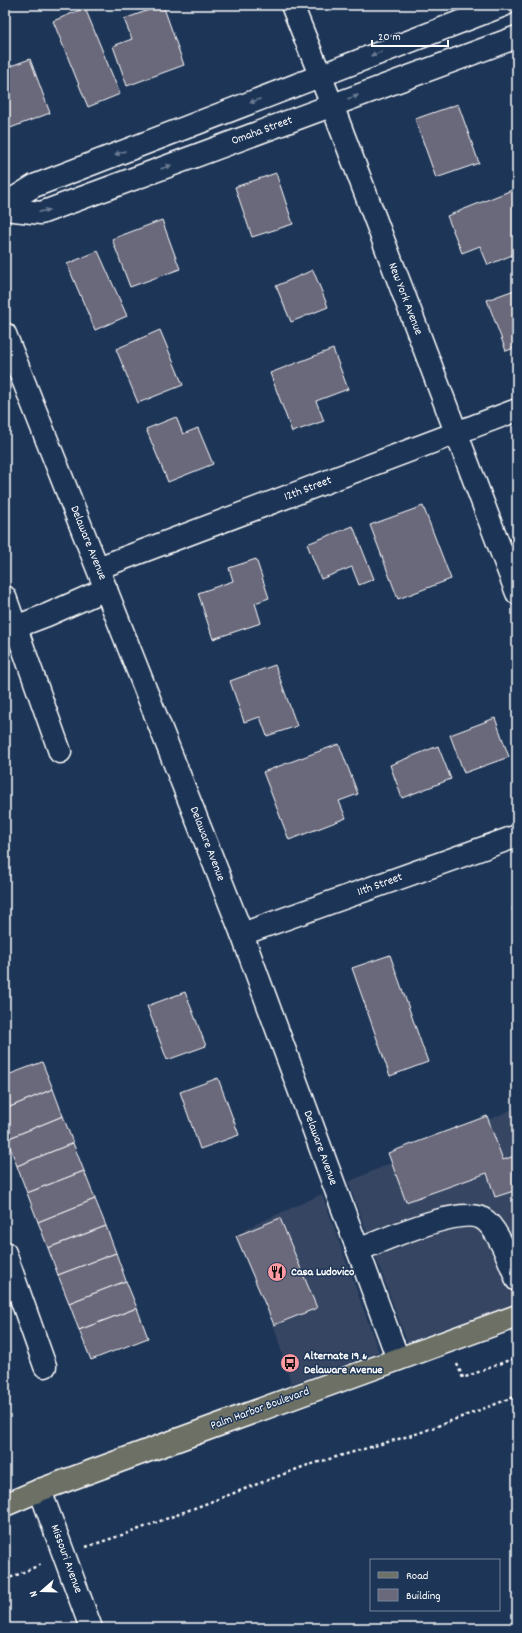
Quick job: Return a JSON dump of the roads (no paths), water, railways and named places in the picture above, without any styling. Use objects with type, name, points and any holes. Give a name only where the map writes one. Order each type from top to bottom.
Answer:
[{"type":"main road","name":"Palm Harbor Boulevard","points":[[5,1505],[40,1490],[517,1316]]},
{"type":"street","name":"New York Avenue","points":[[292,5],[332,105],[517,593]]},
{"type":"street","points":[[5,204],[34,186],[504,5]]},
{"type":"street","name":"Omaha Street","points":[[5,209],[41,213],[517,37]]},
{"type":"street","name":"Delaware Avenue","points":[[5,334],[242,934],[398,1359]]},
{"type":"street","name":"12th Street","points":[[98,568],[517,410]]},
{"type":"street","points":[[11,629],[106,589]]},
{"type":"street","points":[[5,597],[11,629],[60,752]]},
{"type":"street","name":"11th Street","points":[[242,934],[517,836]]},
{"type":"street","points":[[358,1250],[414,1228],[450,1217],[473,1215],[486,1220],[497,1237],[517,1280]]},
{"type":"street","points":[[5,1253],[45,1366]]},
{"type":"street","name":"Missouri Avenue","points":[[40,1490],[92,1628]]},
{"type":"place","name":"Casa Ludovico","points":[[277,1272]]},
{"type":"place","name":"Alternate 19 & Delaware Avenue","points":[[290,1363]]}]
